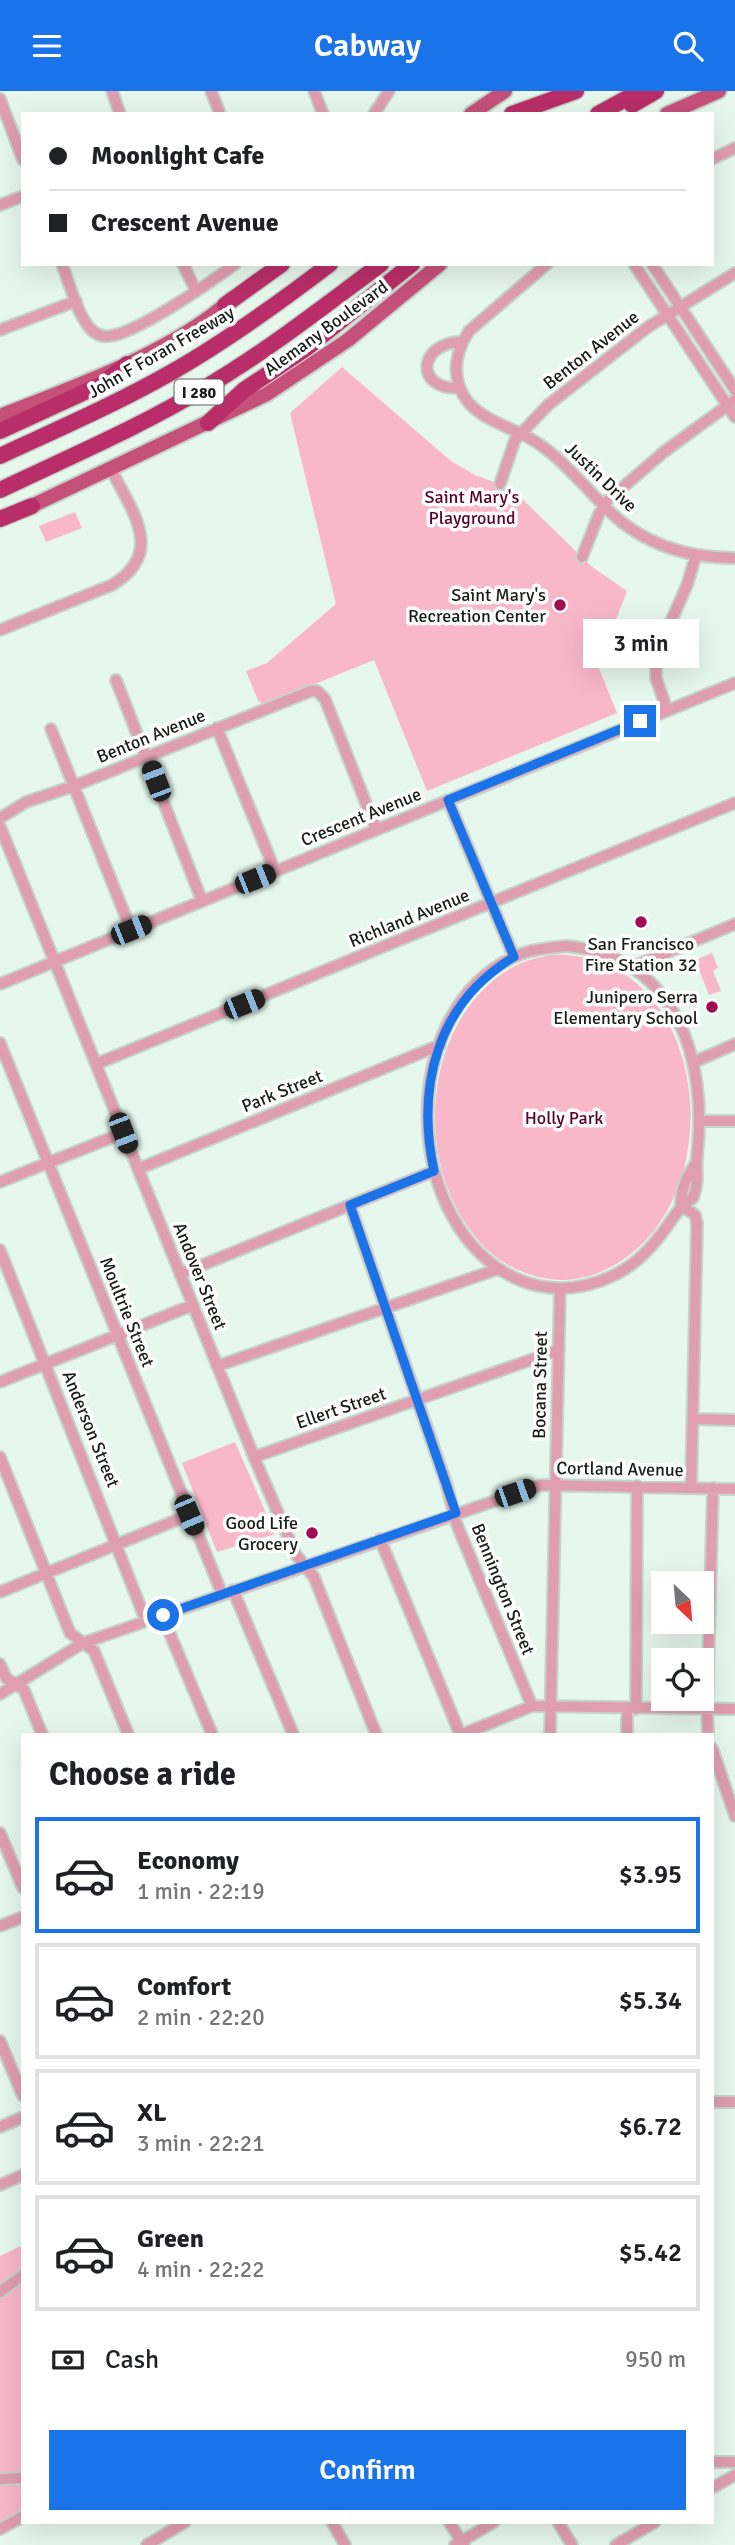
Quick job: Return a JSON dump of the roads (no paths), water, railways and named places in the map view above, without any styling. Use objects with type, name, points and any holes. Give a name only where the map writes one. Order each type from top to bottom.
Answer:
[{"type":"highway","points":[[518,112],[577,91]]},
{"type":"highway","points":[[542,112],[577,91]]},
{"type":"highway","points":[[602,112],[640,91]]},
{"type":"highway","points":[[621,112],[656,91]]},
{"type":"highway","points":[[225,305],[279,266]]},
{"type":"highway","name":"John F Foran Freeway","points":[[0,456],[115,402],[188,363],[257,319],[327,266]]},
{"type":"highway","name":"I 280","points":[[0,490],[133,427],[205,388],[290,332],[378,266]]},
{"type":"highway","points":[[208,423],[244,390],[308,347],[409,266]]},
{"type":"highway","points":[[0,431],[100,385],[127,364]]},
{"type":"highway","points":[[0,520],[32,506]]},
{"type":"main road","points":[[474,112],[505,91]]},
{"type":"main road","points":[[665,112],[704,91]]},
{"type":"main road","points":[[672,112],[719,91]]},
{"type":"main road","points":[[0,416],[127,364],[171,340],[225,305],[270,266]]},
{"type":"main road","name":"Alemany Boulevard","points":[[32,506],[267,394],[322,359],[373,321],[438,266]]},
{"type":"street","points":[[113,91],[119,112]]},
{"type":"street","points":[[211,91],[219,112]]},
{"type":"street","points":[[314,91],[322,112]]},
{"type":"street","points":[[375,112],[389,91]]},
{"type":"street","points":[[0,99],[21,155]]},
{"type":"street","points":[[714,158],[735,148]]},
{"type":"street","points":[[0,205],[21,197]]},
{"type":"street","points":[[63,266],[89,327],[102,336],[130,330],[232,266]]},
{"type":"street","points":[[184,266],[196,291]]},
{"type":"street","name":"Justin Drive","points":[[545,266],[469,331],[462,342],[436,348],[430,354],[428,375],[436,384],[459,388],[473,408],[521,432],[554,455],[630,529],[679,551],[735,558]]},
{"type":"street","points":[[635,266],[731,402],[735,417]]},
{"type":"street","points":[[653,266],[735,390]]},
{"type":"street","name":"Benton Avenue","points":[[500,484],[510,449],[521,432],[568,388],[667,314],[735,272]]},
{"type":"street","points":[[0,330],[76,301]]},
{"type":"street","points":[[459,388],[456,365],[462,342]]},
{"type":"street","points":[[582,557],[604,506],[664,451],[731,402]]},
{"type":"street","points":[[0,630],[112,585],[127,576],[136,566],[141,545],[140,532],[111,469]]},
{"type":"street","points":[[667,710],[656,678],[656,655],[683,594],[696,555]]},
{"type":"street","points":[[116,680],[202,901]]},
{"type":"street","name":"Crescent Avenue","points":[[0,984],[667,710],[734,685]]},
{"type":"street","name":"Benton Avenue","points":[[0,818],[26,802],[74,786],[305,693],[317,691],[325,699],[376,829]]},
{"type":"street","points":[[217,728],[275,871]]},
{"type":"street","points":[[51,729],[131,930]]},
{"type":"street","points":[[448,800],[514,957]]},
{"type":"street","name":"Richland Avenue","points":[[96,1064],[735,803]]},
{"type":"street","name":"Andover Street","points":[[0,827],[254,1457],[296,1555],[314,1577],[376,1733]]},
{"type":"street","points":[[632,967],[735,924]]},
{"type":"street","points":[[566,946],[599,952],[632,967],[647,979],[670,1006],[685,1034],[694,1062],[700,1121],[696,1163],[687,1176],[681,1194],[681,1205],[660,1237],[634,1263],[599,1282],[560,1288],[528,1283],[498,1269],[471,1245],[452,1218],[434,1171],[428,1136],[428,1100],[440,1045],[457,1008],[469,993],[482,978],[514,957],[566,946]]},
{"type":"street","name":"Moultrie Street","points":[[0,1043],[189,1515],[293,1733]]},
{"type":"street","points":[[694,1062],[735,1044]]},
{"type":"street","name":"Park Street","points":[[138,1169],[440,1045]]},
{"type":"street","points":[[700,1121],[735,1121]]},
{"type":"street","points":[[0,1182],[123,1133]]},
{"type":"street","points":[[180,1274],[434,1171]]},
{"type":"street","name":"Bennington Street","points":[[350,1205],[456,1513],[457,1525],[532,1706]]},
{"type":"street","points":[[681,1205],[695,1215],[697,1223],[691,1488]]},
{"type":"street","name":"Anderson Street","points":[[0,1250],[118,1544],[146,1621]]},
{"type":"street","points":[[217,1366],[498,1269]]},
{"type":"street","name":"Bocana Street","points":[[550,1733],[560,1288]]},
{"type":"street","points":[[0,1382],[193,1305]]},
{"type":"street","name":"Ellert Street","points":[[254,1457],[559,1350]]},
{"type":"street","points":[[693,1419],[735,1420]]},
{"type":"street","points":[[0,1457],[70,1633],[94,1651],[128,1733]]},
{"type":"street","name":"Cortland Avenue","points":[[0,1693],[83,1643],[535,1486],[735,1489]]},
{"type":"street","points":[[627,1733],[631,1709],[637,1486]]},
{"type":"street","points":[[709,1648],[713,1488]]},
{"type":"street","points":[[0,1592],[189,1515]]},
{"type":"street","points":[[380,1539],[462,1733]]},
{"type":"street","points":[[163,1615],[212,1733]]},
{"type":"street","points":[[0,1664],[6,1678],[24,1689],[42,1733]]},
{"type":"street","points":[[464,1733],[532,1706],[651,1709]]},
{"type":"street","points":[[714,1709],[735,1709]]},
{"type":"street","points":[[707,1711],[708,1733]]},
{"type":"street","points":[[714,1754],[735,1816]]},
{"type":"street","points":[[0,1833],[21,1883]]},
{"type":"street","points":[[0,1926],[21,1918]]},
{"type":"street","points":[[0,2041],[21,2091]]},
{"type":"street","points":[[714,2102],[735,2102]]},
{"type":"street","points":[[0,2127],[21,2118]]},
{"type":"street","points":[[0,2185],[21,2176]]},
{"type":"street","points":[[0,2292],[21,2276]]},
{"type":"street","points":[[714,2462],[735,2462]]},
{"type":"street","points":[[714,2487],[735,2475]]},
{"type":"street","points":[[0,2479],[21,2478]]},
{"type":"street","points":[[0,2529],[21,2518]]},
{"type":"street","points":[[147,2545],[182,2524]]},
{"type":"street","points":[[333,2524],[345,2545]]},
{"type":"street","points":[[450,2524],[460,2544],[491,2524]]},
{"type":"street","points":[[559,2524],[572,2545]]},
{"type":"street","points":[[616,2545],[652,2524]]},
{"type":"place","name":"Saint Mary's Recreation Center","points":[[560,605]]},
{"type":"place","name":"San Francisco Fire Station 32","points":[[641,922]]},
{"type":"place","name":"Junipero Serra Elementary School","points":[[712,1007]]},
{"type":"place","name":"Good Life Grocery","points":[[312,1533]]},
{"type":"park label","name":"Saint Mary's Playground","points":[[472,508]]},
{"type":"park label","name":"Holly Park","points":[[564,1118]]}]
